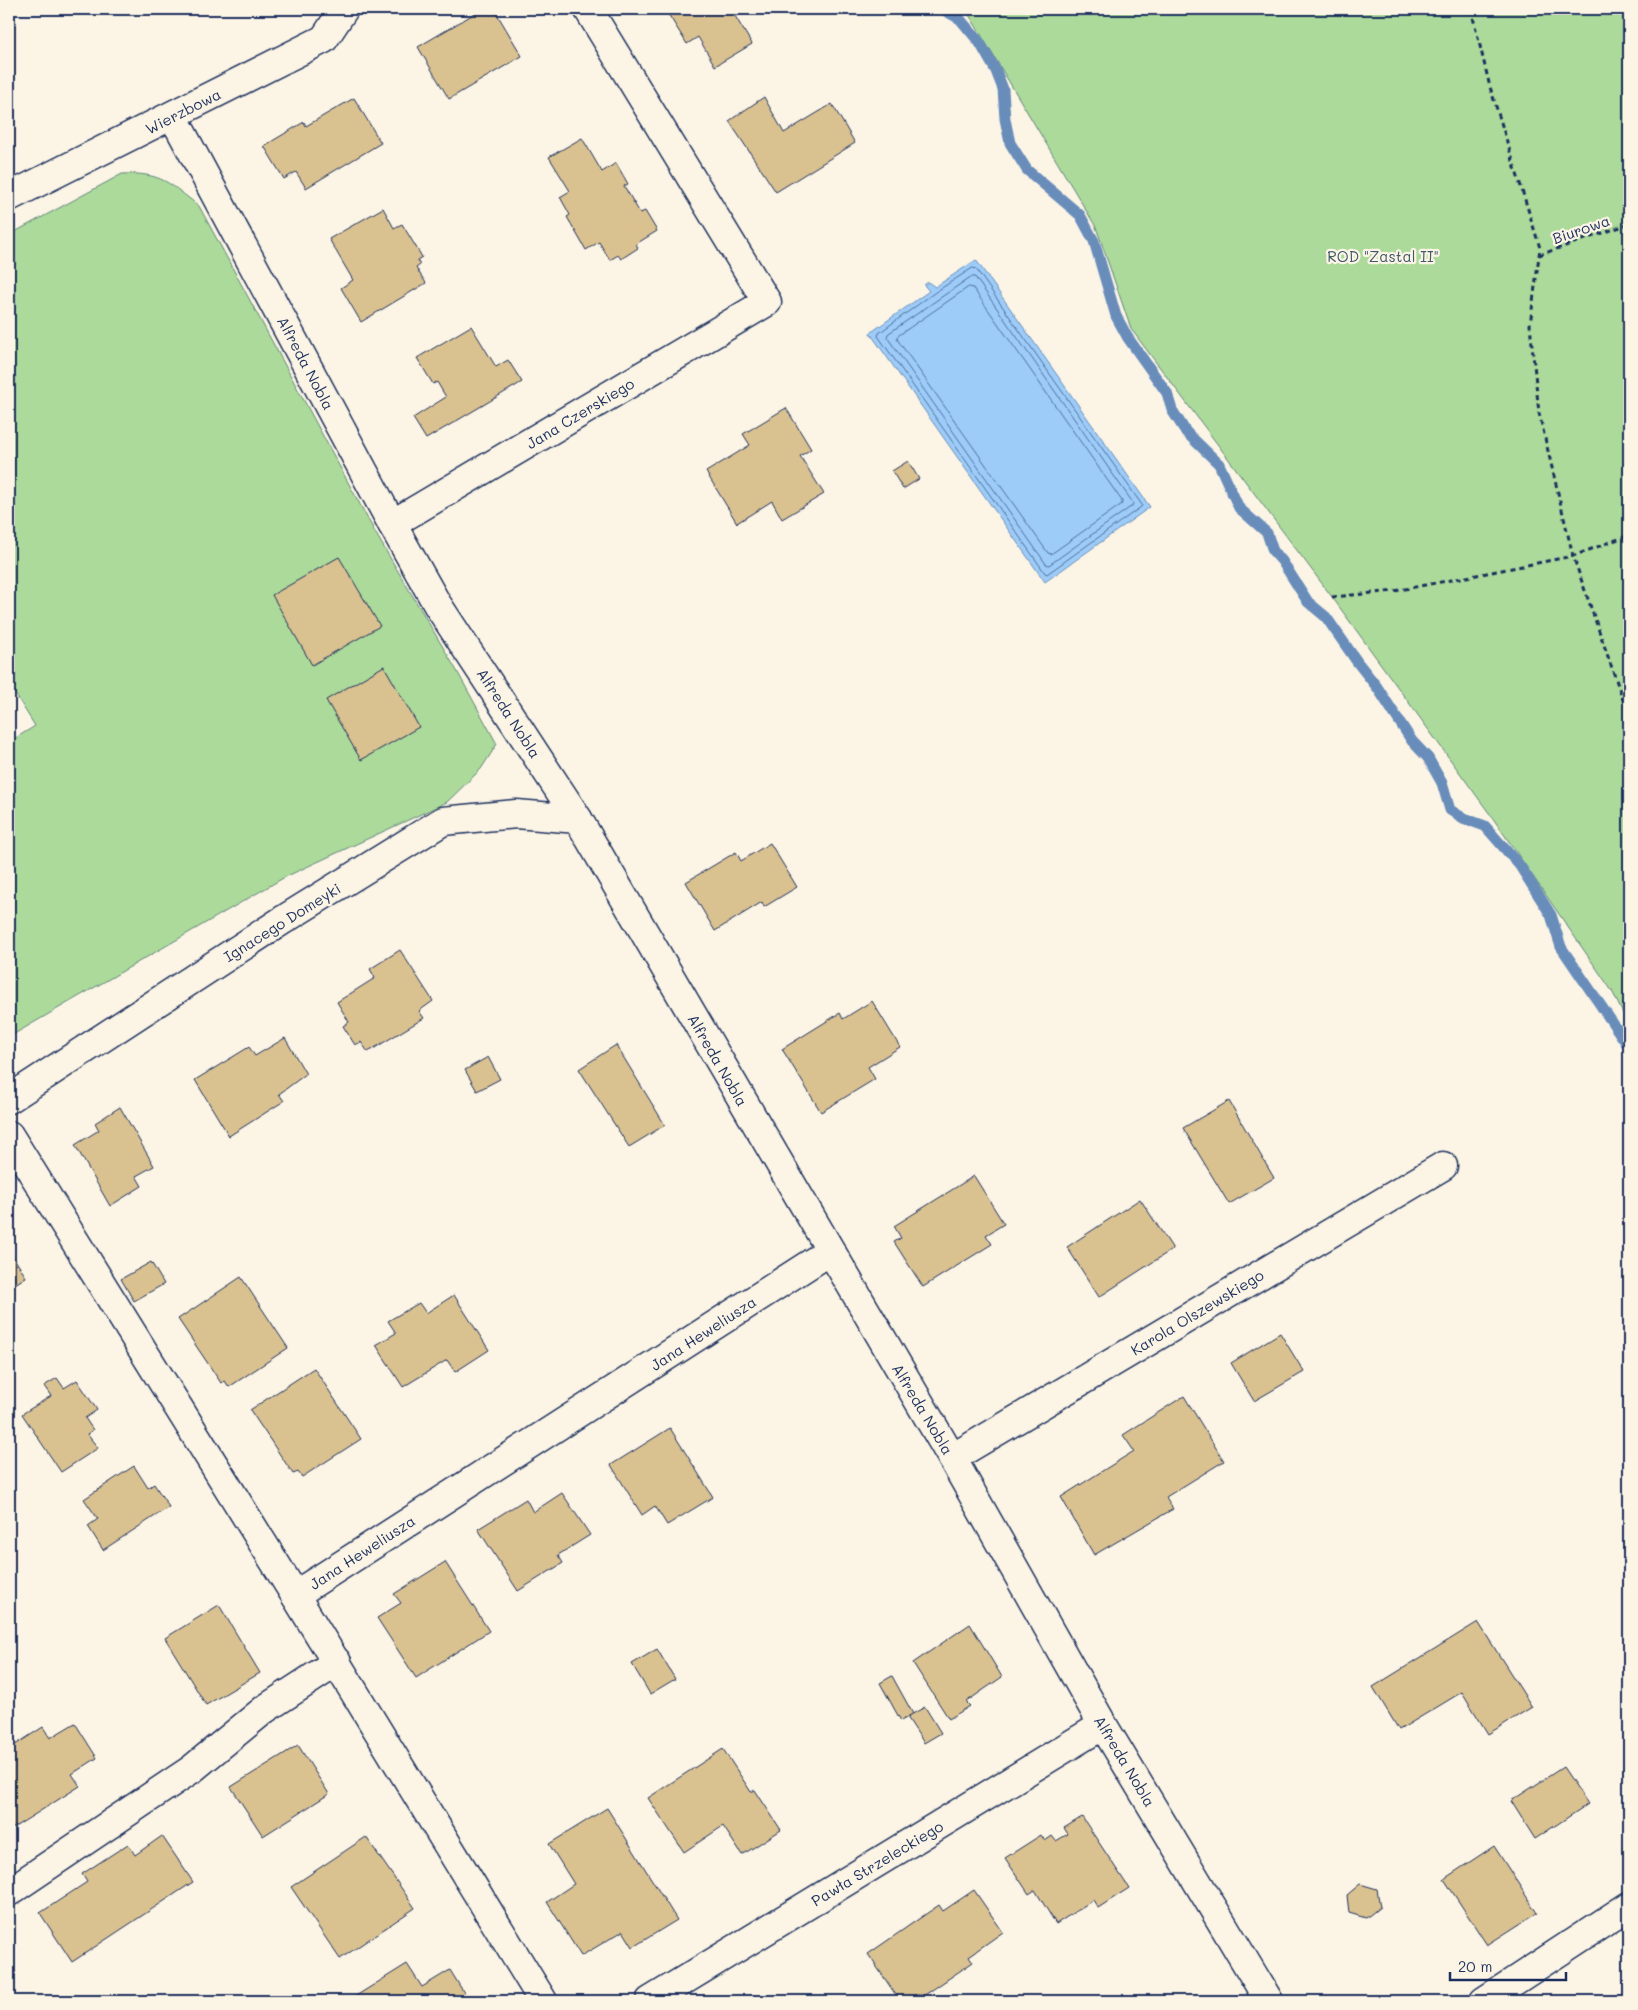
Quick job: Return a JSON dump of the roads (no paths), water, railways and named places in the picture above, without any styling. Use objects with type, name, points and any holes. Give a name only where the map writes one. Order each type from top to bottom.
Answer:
[{"type":"street","name":"Wierzbowa","points":[[10,196],[324,39],[344,9]]},
{"type":"street","name":"Jana Czerskiego","points":[[392,524],[767,302],[588,9]]},
{"type":"street","name":"Alfreda Nobla","points":[[173,116],[392,524],[438,604],[578,819],[952,1458],[1103,1725],[1269,2001]]},
{"type":"street","name":"Ignacego Domeyki","points":[[9,1100],[283,920],[443,821],[516,814],[578,819]]},
{"type":"street","points":[[9,1135],[295,1595]]},
{"type":"street","name":"Karola Olszewskiego","points":[[952,1458],[1443,1166]]},
{"type":"street","name":"Jana Heweliusza","points":[[543,2001],[295,1595],[830,1251]]},
{"type":"street","points":[[9,1892],[192,1769],[265,1709],[337,1662]]},
{"type":"street","name":"Pawła Strzeleckiego","points":[[650,2001],[1103,1725]]},
{"type":"street","points":[[1484,2001],[1629,1906]]},
{"type":"water","points":[[976,260],[1150,507],[1045,582],[870,333],[929,291],[924,285],[928,282],[935,287]]},
{"type":"waterway","points":[[942,9],[960,19],[980,43],[996,71],[1003,89],[1005,119],[1010,143],[1027,170],[1080,215],[1094,241],[1116,316],[1128,338],[1167,393],[1172,410],[1186,432],[1219,464],[1239,508],[1267,533],[1273,551],[1282,561],[1308,602],[1326,617],[1377,687],[1412,741],[1428,758],[1442,783],[1450,810],[1463,818],[1485,826],[1520,866],[1551,915],[1561,947],[1629,1047]]},
{"type":"park label","name":"ROD \"Zastal II\"","points":[[1383,256]]}]
